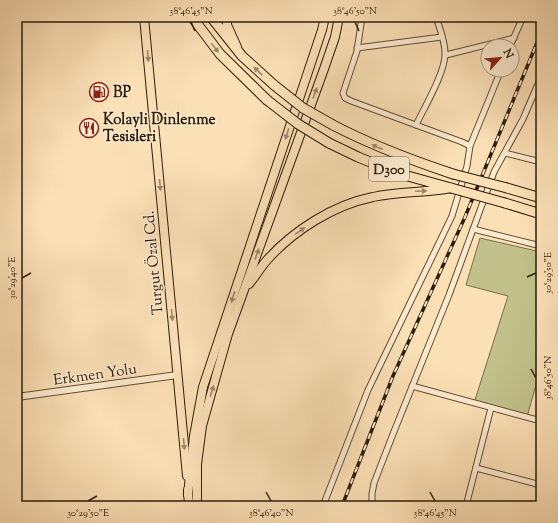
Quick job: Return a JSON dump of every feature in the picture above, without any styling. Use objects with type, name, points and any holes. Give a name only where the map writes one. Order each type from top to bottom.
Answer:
[{"type":"highway","name":"D300","points":[[192,17],[220,54],[267,100],[298,124],[329,143],[397,173],[541,214]]},
{"type":"highway","name":"D300","points":[[211,17],[242,56],[274,86],[303,108],[333,125],[364,141],[400,156],[453,174],[541,198]]},
{"type":"main road","name":"Turgut Özal Cd.","points":[[144,17],[189,506]]},
{"type":"main road","points":[[227,17],[227,25],[242,56]]},
{"type":"main road","points":[[188,495],[194,436],[204,387],[325,17]]},
{"type":"main road","points":[[197,502],[197,464],[202,426],[228,334],[324,69],[335,37],[339,17]]},
{"type":"main road","points":[[244,289],[267,260],[286,242],[315,222],[337,210],[372,197],[411,191],[451,188]]},
{"type":"street","points":[[362,17],[357,48],[343,93],[346,98],[470,146]]},
{"type":"street","points":[[416,125],[441,73],[446,55],[436,17]]},
{"type":"street","points":[[514,38],[523,17]]},
{"type":"street","points":[[357,48],[442,37]]},
{"type":"street","points":[[446,55],[480,46]]},
{"type":"street","points":[[372,506],[374,483],[449,295],[494,172],[523,119],[541,77]]},
{"type":"street","points":[[323,506],[368,390],[452,216],[467,166],[470,146],[498,78]]},
{"type":"street","points":[[505,153],[541,162]]},
{"type":"street","points":[[473,229],[541,246]]},
{"type":"street","name":"Erkmen Yolu","points":[[17,397],[177,375]]},
{"type":"street","points":[[412,386],[541,421]]},
{"type":"street","points":[[466,506],[491,408]]},
{"type":"street","points":[[476,468],[541,485]]},
{"type":"shaded area","points":[[480,238],[541,252],[541,367],[527,417],[474,403],[508,296],[466,285]]},
{"type":"railway","points":[[342,506],[393,376],[465,217],[541,33]]},
{"type":"place","name":"BP","points":[[99,92]]},
{"type":"place","name":"Kolayli Dinlenme Tesisleri","points":[[89,128]]}]
